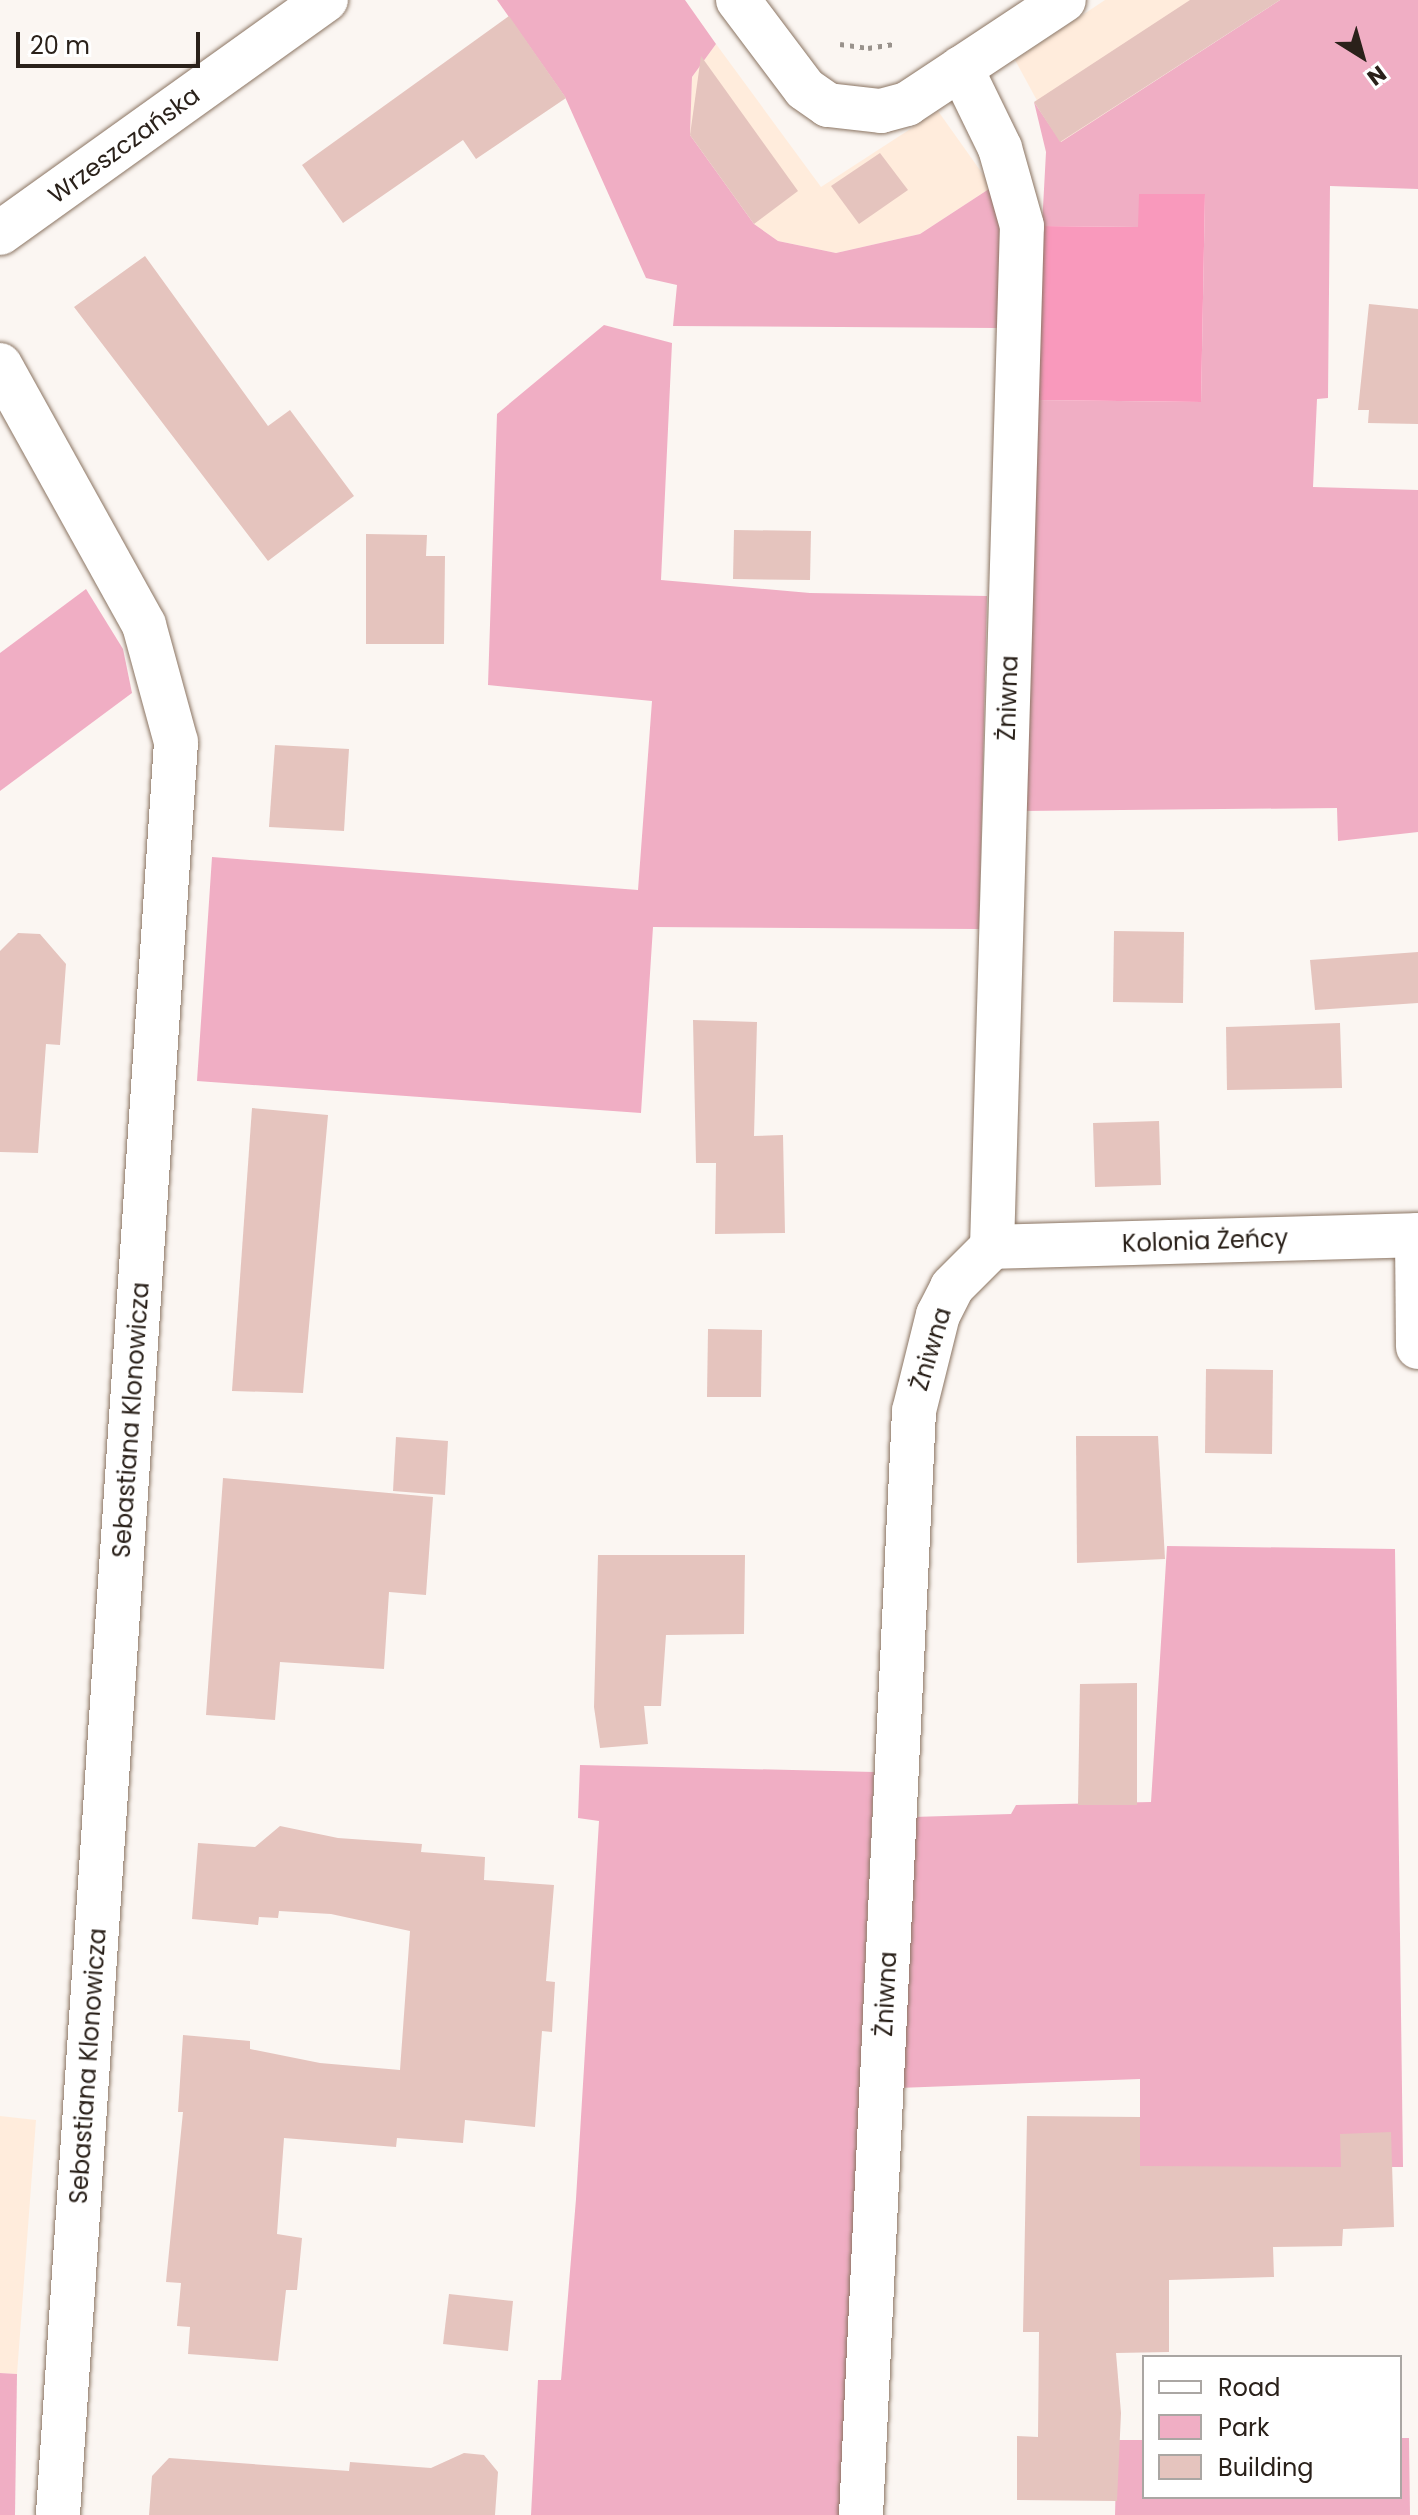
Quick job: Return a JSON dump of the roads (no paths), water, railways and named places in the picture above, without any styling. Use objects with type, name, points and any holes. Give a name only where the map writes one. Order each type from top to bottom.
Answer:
[{"type":"street","name":"Wrzeszczańska","points":[[0,233],[326,0]]},
{"type":"street","points":[[738,0],[805,89],[828,105],[856,110],[894,107],[961,68],[1064,0]]},
{"type":"street","name":"Żniwna","points":[[861,2515],[914,1411],[938,1315],[952,1287],[992,1247],[1022,226],[1000,148],[961,68]]},
{"type":"street","name":"Sebastiana Klonowicza","points":[[0,365],[144,625],[176,742],[58,2515]]},
{"type":"street","points":[[1417,1235],[1418,1347]]},
{"type":"street","name":"Kolonia Żeńcy","points":[[992,1247],[1417,1235]]}]
